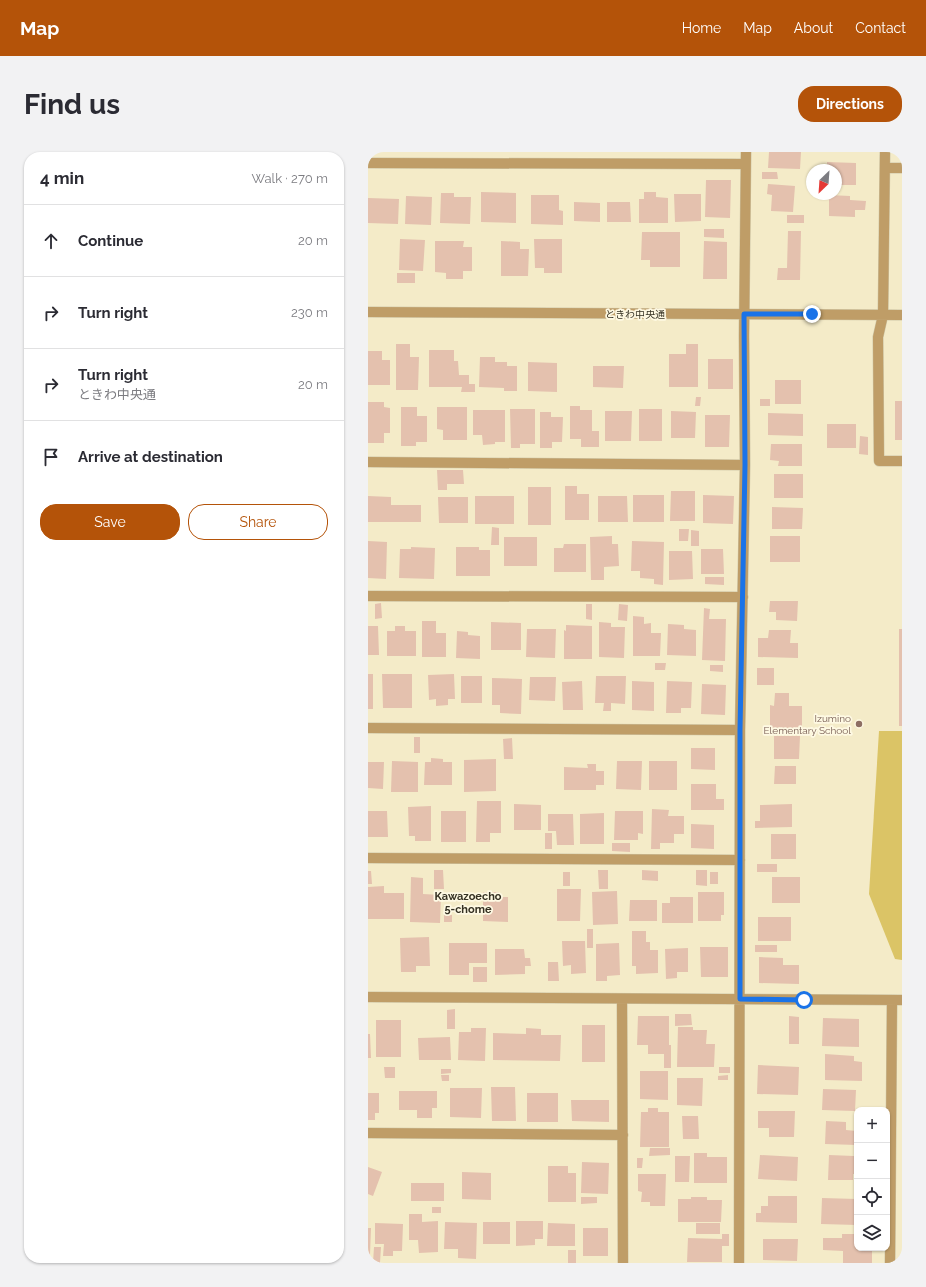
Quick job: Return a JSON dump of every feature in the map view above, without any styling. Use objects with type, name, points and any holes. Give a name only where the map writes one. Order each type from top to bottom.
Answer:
[{"type":"street","points":[[739,1263],[740,730],[745,465],[744,314],[746,152]]},
{"type":"street","points":[[885,152],[883,315],[878,337],[879,461],[902,461]]},
{"type":"street","points":[[368,163],[745,164]]},
{"type":"street","points":[[885,168],[902,168]]},
{"type":"street","name":"ときわ中央通","points":[[368,312],[902,315]]},
{"type":"street","points":[[368,462],[745,465]]},
{"type":"street","points":[[368,596],[743,597]]},
{"type":"street","points":[[368,728],[740,730]]},
{"type":"street","points":[[368,858],[740,860]]},
{"type":"street","points":[[368,997],[897,1000],[890,1263]]},
{"type":"street","points":[[622,998],[623,1263]]},
{"type":"street","points":[[368,1133],[623,1135]]},
{"type":"shaded area","points":[[879,731],[902,731],[902,960],[895,959],[869,894]]},
{"type":"building","points":[[769,152],[801,152],[800,169],[768,168]]},
{"type":"building","points":[[827,162],[856,163],[856,185],[842,185],[842,164],[827,164]]},
{"type":"building","points":[[762,172],[777,172],[778,179],[762,179]]},
{"type":"building","points":[[706,180],[731,180],[730,218],[705,217]]},
{"type":"building","points":[[768,184],[795,186],[793,212],[771,211],[772,195],[767,194]]},
{"type":"building","points":[[481,192],[516,193],[516,223],[481,222]]},
{"type":"building","points":[[644,192],[656,192],[656,197],[668,198],[668,223],[639,223],[639,199],[644,199]]},
{"type":"building","points":[[441,193],[454,193],[454,197],[471,197],[470,224],[440,223]]},
{"type":"building","points":[[674,194],[701,194],[701,221],[675,222]]},
{"type":"building","points":[[531,195],[559,195],[559,210],[563,211],[563,225],[531,224]]},
{"type":"building","points":[[406,196],[432,197],[431,225],[405,224]]},
{"type":"building","points":[[842,196],[850,196],[850,200],[866,201],[865,210],[855,210],[855,217],[829,216],[829,200],[842,200]]},
{"type":"building","points":[[368,198],[399,199],[398,224],[368,223]]},
{"type":"building","points":[[574,202],[600,203],[600,222],[574,221]]},
{"type":"building","points":[[607,202],[630,202],[631,222],[607,222]]},
{"type":"building","points":[[787,215],[804,215],[804,223],[787,223]]},
{"type":"building","points":[[704,229],[724,229],[724,238],[704,237]]},
{"type":"building","points":[[788,231],[801,231],[800,280],[777,280],[778,268],[787,268]]},
{"type":"building","points":[[642,232],[680,232],[680,267],[650,267],[650,260],[641,260]]},
{"type":"building","points":[[400,239],[425,240],[423,271],[399,270]]},
{"type":"building","points":[[534,239],[562,239],[562,273],[544,273],[544,268],[535,268]]},
{"type":"building","points":[[435,241],[464,241],[463,247],[472,247],[472,271],[463,271],[463,279],[446,279],[446,273],[435,272]]},
{"type":"building","points":[[501,241],[520,242],[520,249],[529,249],[528,276],[501,276]]},
{"type":"building","points":[[704,241],[727,242],[727,279],[703,279]]},
{"type":"building","points":[[397,273],[415,273],[415,283],[397,283]]},
{"type":"building","points":[[396,344],[410,344],[410,357],[419,357],[418,390],[396,390]]},
{"type":"building","points":[[686,344],[698,344],[698,387],[669,387],[669,354],[686,354]]},
{"type":"building","points":[[429,350],[454,350],[454,361],[458,361],[459,375],[469,375],[469,384],[475,384],[475,392],[461,392],[462,387],[429,387]]},
{"type":"building","points":[[368,351],[382,351],[382,360],[390,360],[390,385],[368,385]]},
{"type":"building","points":[[480,357],[495,357],[495,362],[507,362],[507,366],[517,366],[517,391],[504,391],[504,388],[479,387]]},
{"type":"building","points":[[708,359],[733,359],[733,389],[708,389]]},
{"type":"building","points":[[528,362],[557,363],[557,392],[528,391]]},
{"type":"building","points":[[593,366],[624,366],[623,388],[593,387]]},
{"type":"building","points":[[775,380],[801,380],[801,404],[775,404]]},
{"type":"building","points":[[696,397],[701,397],[700,406],[695,406]]},
{"type":"building","points":[[760,399],[770,399],[770,406],[760,406]]},
{"type":"building","points":[[895,401],[902,401],[902,440],[895,440]]},
{"type":"building","points":[[368,402],[384,402],[384,407],[390,408],[390,433],[384,433],[384,443],[368,443]]},
{"type":"building","points":[[570,406],[580,406],[580,410],[592,410],[592,431],[599,431],[599,447],[581,447],[581,439],[570,439]]},
{"type":"building","points":[[401,407],[417,407],[417,416],[427,416],[427,442],[416,442],[416,446],[401,446]]},
{"type":"building","points":[[437,407],[467,407],[467,440],[443,440],[443,430],[437,429]]},
{"type":"building","points":[[510,409],[535,409],[535,444],[520,444],[520,448],[511,448]]},
{"type":"building","points":[[639,409],[662,409],[662,441],[639,441]]},
{"type":"building","points":[[473,410],[505,410],[505,442],[495,442],[495,444],[483,445],[482,435],[473,435]]},
{"type":"building","points":[[605,411],[632,411],[631,441],[605,441]]},
{"type":"building","points":[[671,411],[696,412],[695,438],[671,438]]},
{"type":"building","points":[[540,412],[551,412],[551,417],[563,417],[562,442],[552,442],[552,448],[540,448]]},
{"type":"building","points":[[768,413],[803,414],[803,436],[768,435]]},
{"type":"building","points":[[705,415],[730,415],[729,447],[705,447]]},
{"type":"building","points":[[827,424],[856,424],[856,448],[827,448]]},
{"type":"building","points":[[860,436],[868,437],[868,455],[859,454]]},
{"type":"building","points":[[771,444],[802,444],[802,466],[778,466],[779,461],[770,460]]},
{"type":"building","points":[[437,470],[463,470],[464,484],[447,484],[447,490],[438,490]]},
{"type":"building","points":[[774,474],[803,474],[803,498],[774,498]]},
{"type":"building","points":[[565,486],[577,486],[577,494],[589,494],[589,520],[565,520]]},
{"type":"building","points":[[528,487],[551,487],[551,525],[528,525]]},
{"type":"building","points":[[671,491],[695,491],[695,521],[670,521]]},
{"type":"building","points":[[633,495],[664,495],[664,522],[633,522]]},
{"type":"building","points":[[703,495],[734,496],[733,524],[703,523]]},
{"type":"building","points":[[368,496],[391,497],[391,505],[421,505],[421,522],[368,522]]},
{"type":"building","points":[[475,496],[514,496],[514,524],[475,524]]},
{"type":"building","points":[[598,496],[627,496],[628,522],[598,522]]},
{"type":"building","points":[[438,497],[468,497],[468,523],[439,523]]},
{"type":"building","points":[[772,507],[803,508],[802,529],[772,529]]},
{"type":"building","points":[[492,527],[499,528],[499,545],[491,545]]},
{"type":"building","points":[[679,529],[689,529],[688,541],[679,541]]},
{"type":"building","points":[[691,530],[699,531],[699,546],[691,546]]},
{"type":"building","points":[[612,536],[612,544],[618,544],[619,566],[604,567],[604,580],[591,580],[590,537]]},
{"type":"building","points":[[770,536],[800,536],[800,562],[770,562]]},
{"type":"building","points":[[504,537],[537,537],[537,566],[504,566]]},
{"type":"building","points":[[368,541],[387,542],[386,579],[368,578]]},
{"type":"building","points":[[632,541],[664,542],[663,585],[654,584],[654,579],[640,578],[640,571],[631,571]]},
{"type":"building","points":[[564,544],[586,544],[586,572],[554,572],[554,548],[563,548]]},
{"type":"building","points":[[411,547],[435,548],[434,579],[399,578],[400,549],[411,549]]},
{"type":"building","points":[[456,547],[479,547],[479,550],[490,550],[490,576],[456,576]]},
{"type":"building","points":[[701,549],[723,549],[724,574],[701,574]]},
{"type":"building","points":[[669,551],[692,551],[693,579],[669,580]]},
{"type":"building","points":[[705,577],[724,577],[724,585],[705,584]]},
{"type":"building","points":[[770,601],[798,601],[797,621],[776,620],[776,612],[769,612]]},
{"type":"building","points":[[381,603],[382,618],[375,619],[375,604]]},
{"type":"building","points":[[586,604],[592,604],[592,620],[586,619]]},
{"type":"building","points":[[619,604],[628,605],[627,621],[618,620]]},
{"type":"building","points":[[704,608],[710,609],[709,619],[726,619],[725,661],[702,660]]},
{"type":"building","points":[[633,616],[644,617],[644,624],[651,623],[651,633],[661,633],[660,656],[633,656]]},
{"type":"building","points":[[422,621],[436,621],[436,633],[446,633],[446,657],[422,657]]},
{"type":"building","points":[[491,622],[521,623],[521,650],[491,650]]},
{"type":"building","points":[[599,622],[611,623],[611,627],[625,627],[624,658],[599,657]]},
{"type":"building","points":[[668,624],[684,625],[684,629],[696,630],[696,656],[667,655]]},
{"type":"building","points":[[566,625],[592,626],[592,659],[564,659],[564,630],[566,631]]},
{"type":"building","points":[[368,626],[378,626],[379,655],[368,655]]},
{"type":"building","points":[[395,626],[405,626],[405,631],[416,631],[416,656],[387,656],[387,631],[395,631]]},
{"type":"building","points":[[527,629],[556,629],[555,658],[526,657]]},
{"type":"building","points":[[899,629],[902,629],[902,726],[899,726]]},
{"type":"building","points":[[769,630],[791,630],[790,643],[798,643],[798,658],[758,657],[758,638],[768,638]]},
{"type":"building","points":[[457,631],[468,632],[468,635],[480,636],[480,659],[456,658]]},
{"type":"building","points":[[655,663],[666,663],[665,670],[655,670]]},
{"type":"building","points":[[710,665],[723,665],[723,672],[710,671]]},
{"type":"building","points":[[757,668],[774,668],[774,685],[757,685]]},
{"type":"building","points":[[368,674],[373,674],[373,709],[368,709]]},
{"type":"building","points":[[382,674],[412,674],[412,708],[383,708]]},
{"type":"building","points":[[454,674],[455,699],[448,699],[448,705],[436,706],[436,699],[429,700],[428,675]]},
{"type":"building","points":[[461,676],[482,676],[482,703],[461,703]]},
{"type":"building","points":[[596,676],[626,676],[625,704],[611,703],[611,711],[603,711],[604,703],[595,703]]},
{"type":"building","points":[[530,677],[556,677],[555,701],[529,700]]},
{"type":"building","points":[[492,678],[522,679],[521,714],[500,713],[500,705],[492,705]]},
{"type":"building","points":[[582,681],[583,710],[563,710],[562,682]]},
{"type":"building","points":[[632,681],[654,682],[654,711],[632,710]]},
{"type":"building","points":[[667,681],[692,682],[691,708],[681,708],[681,713],[666,713]]},
{"type":"building","points":[[702,684],[726,685],[725,715],[701,714]]},
{"type":"building","points":[[775,693],[789,693],[789,706],[802,706],[802,729],[770,729],[770,705],[774,706]]},
{"type":"building","points":[[774,736],[800,736],[799,759],[774,759]]},
{"type":"building","points":[[414,737],[420,737],[420,753],[414,753]]},
{"type":"building","points":[[512,738],[513,759],[504,759],[503,739]]},
{"type":"building","points":[[691,748],[715,748],[715,770],[691,769]]},
{"type":"building","points":[[431,758],[443,759],[443,762],[452,762],[452,785],[424,785],[425,762],[431,762]]},
{"type":"building","points":[[496,759],[496,791],[464,792],[464,760]]},
{"type":"building","points":[[392,761],[418,762],[418,792],[391,792]]},
{"type":"building","points":[[617,761],[642,761],[641,790],[616,789]]},
{"type":"building","points":[[649,761],[677,761],[677,790],[649,790]]},
{"type":"building","points":[[368,762],[384,762],[383,789],[368,788]]},
{"type":"building","points":[[587,764],[596,764],[596,771],[604,771],[604,785],[596,785],[596,790],[564,790],[564,767],[588,768]]},
{"type":"building","points":[[775,766],[796,766],[796,784],[774,784]]},
{"type":"building","points":[[691,784],[716,784],[716,799],[724,799],[724,810],[691,810]]},
{"type":"building","points":[[477,801],[501,801],[501,833],[490,833],[490,842],[476,842]]},
{"type":"building","points":[[514,804],[541,805],[541,830],[514,830]]},
{"type":"building","points":[[792,804],[792,827],[755,828],[755,821],[760,821],[760,805]]},
{"type":"building","points":[[431,806],[431,841],[415,841],[415,836],[409,836],[408,807]]},
{"type":"building","points":[[652,809],[669,810],[668,816],[684,816],[684,834],[674,834],[674,843],[660,843],[660,849],[651,849]]},
{"type":"building","points":[[368,811],[387,811],[388,837],[368,837]]},
{"type":"building","points":[[441,811],[466,811],[466,842],[441,842]]},
{"type":"building","points":[[615,811],[643,811],[643,834],[638,833],[638,840],[614,840]]},
{"type":"building","points":[[604,813],[604,844],[580,844],[580,814]]},
{"type":"building","points":[[548,814],[573,814],[574,845],[557,845],[556,831],[548,831]]},
{"type":"building","points":[[691,824],[714,825],[714,849],[691,848]]},
{"type":"building","points":[[545,833],[552,833],[552,849],[545,849]]},
{"type":"building","points":[[771,834],[796,834],[796,859],[771,859]]},
{"type":"building","points":[[612,843],[630,843],[630,852],[612,851]]},
{"type":"building","points":[[757,864],[777,864],[777,872],[757,872]]},
{"type":"building","points":[[434,870],[443,870],[444,889],[434,889]]},
{"type":"building","points":[[598,870],[608,870],[608,889],[599,889]]},
{"type":"building","points":[[642,870],[658,871],[658,881],[642,880]]},
{"type":"building","points":[[696,870],[707,870],[707,886],[696,885]]},
{"type":"building","points":[[368,871],[371,871],[372,884],[368,884]]},
{"type":"building","points":[[563,872],[570,872],[570,886],[563,886]]},
{"type":"building","points":[[710,872],[718,872],[718,884],[710,884]]},
{"type":"building","points":[[411,877],[423,878],[423,894],[441,895],[440,923],[410,922]]},
{"type":"building","points":[[772,877],[800,877],[800,903],[772,903]]},
{"type":"building","points":[[384,886],[384,893],[404,893],[404,919],[368,919],[368,887]]},
{"type":"building","points":[[557,889],[581,889],[580,921],[557,921]]},
{"type":"building","points":[[617,891],[618,924],[593,925],[592,892]]},
{"type":"building","points":[[483,892],[499,892],[499,897],[508,897],[508,922],[483,921]]},
{"type":"building","points":[[698,892],[724,892],[724,915],[721,915],[721,921],[698,921]]},
{"type":"building","points":[[670,897],[693,897],[693,923],[662,923],[662,903],[670,903]]},
{"type":"building","points":[[630,900],[657,900],[657,921],[629,921]]},
{"type":"building","points":[[444,915],[452,915],[452,922],[444,922]]},
{"type":"building","points":[[758,917],[791,917],[791,941],[758,941]]},
{"type":"building","points":[[587,929],[593,929],[593,948],[587,948]]},
{"type":"building","points":[[632,931],[646,931],[646,942],[650,942],[650,950],[658,950],[658,973],[636,974],[636,966],[632,966]]},
{"type":"building","points":[[429,937],[430,966],[416,966],[416,972],[401,972],[400,938]]},
{"type":"building","points":[[562,941],[585,941],[586,973],[571,974],[571,965],[563,966]]},
{"type":"building","points":[[449,943],[487,943],[487,963],[469,963],[469,975],[449,975]]},
{"type":"building","points":[[619,943],[620,975],[607,976],[607,981],[596,981],[596,944]]},
{"type":"building","points":[[755,945],[777,945],[777,952],[755,952]]},
{"type":"building","points":[[700,947],[728,947],[728,977],[701,977]]},
{"type":"building","points":[[688,948],[688,972],[677,972],[677,978],[666,979],[665,949]]},
{"type":"building","points":[[495,949],[524,949],[525,958],[530,958],[531,966],[525,966],[525,974],[495,975]]},
{"type":"building","points":[[759,957],[783,958],[783,965],[799,965],[799,984],[759,983]]},
{"type":"building","points":[[548,962],[558,962],[559,981],[548,981]]},
{"type":"building","points":[[473,967],[487,967],[487,982],[473,982]]},
{"type":"building","points":[[455,1009],[455,1029],[447,1029],[447,1010]]},
{"type":"building","points":[[675,1014],[691,1014],[692,1025],[675,1026]]},
{"type":"building","points":[[638,1016],[669,1016],[671,1068],[664,1068],[664,1054],[648,1054],[648,1045],[637,1045]]},
{"type":"building","points":[[789,1016],[799,1017],[799,1044],[789,1044]]},
{"type":"building","points":[[823,1018],[859,1019],[859,1047],[822,1046]]},
{"type":"building","points":[[376,1020],[401,1020],[401,1057],[376,1057]]},
{"type":"building","points":[[582,1025],[605,1025],[605,1062],[582,1062]]},
{"type":"building","points":[[678,1027],[693,1027],[693,1030],[707,1030],[706,1044],[715,1044],[714,1067],[677,1067]]},
{"type":"building","points":[[471,1028],[486,1028],[485,1061],[458,1060],[459,1032],[471,1032]]},
{"type":"building","points":[[526,1028],[541,1029],[541,1035],[561,1035],[560,1061],[493,1060],[493,1033],[526,1034]]},
{"type":"building","points":[[368,1034],[370,1034],[371,1058],[368,1058]]},
{"type":"building","points":[[450,1037],[451,1060],[419,1060],[418,1038]]},
{"type":"building","points":[[825,1054],[854,1056],[854,1061],[862,1062],[862,1081],[825,1080]]},
{"type":"building","points":[[758,1065],[799,1067],[798,1095],[757,1094]]},
{"type":"building","points":[[384,1067],[395,1067],[395,1078],[385,1078]]},
{"type":"building","points":[[719,1067],[730,1067],[730,1073],[719,1073]]},
{"type":"building","points":[[441,1069],[451,1069],[451,1073],[441,1074]]},
{"type":"building","points":[[640,1071],[668,1071],[668,1100],[640,1099]]},
{"type":"building","points":[[441,1075],[449,1075],[449,1081],[442,1081]]},
{"type":"building","points":[[728,1075],[728,1080],[718,1080],[718,1076]]},
{"type":"building","points":[[677,1078],[703,1078],[702,1106],[677,1105]]},
{"type":"building","points":[[491,1087],[515,1087],[516,1121],[492,1121]]},
{"type":"building","points":[[450,1088],[482,1088],[481,1118],[450,1117]]},
{"type":"building","points":[[823,1089],[856,1090],[854,1111],[822,1110]]},
{"type":"building","points":[[399,1091],[437,1091],[437,1108],[432,1108],[432,1118],[417,1118],[417,1110],[399,1110]]},
{"type":"building","points":[[368,1093],[379,1093],[379,1113],[375,1113],[375,1120],[368,1120]]},
{"type":"building","points":[[527,1093],[558,1093],[558,1122],[527,1122]]},
{"type":"building","points":[[571,1100],[609,1100],[609,1122],[572,1121]]},
{"type":"building","points":[[648,1108],[658,1108],[658,1112],[669,1112],[669,1147],[640,1147],[641,1112],[648,1112]]},
{"type":"building","points":[[758,1111],[795,1111],[794,1137],[769,1137],[769,1128],[758,1128]]},
{"type":"building","points":[[682,1116],[698,1116],[699,1139],[683,1139]]},
{"type":"building","points":[[826,1121],[846,1122],[846,1130],[854,1131],[854,1145],[825,1144]]},
{"type":"building","points":[[650,1148],[670,1148],[670,1155],[649,1156]]},
{"type":"building","points":[[694,1153],[707,1153],[707,1157],[727,1157],[727,1183],[694,1183]]},
{"type":"building","points":[[760,1155],[798,1157],[797,1181],[758,1179]]},
{"type":"building","points":[[829,1155],[854,1156],[853,1180],[828,1180]]},
{"type":"building","points":[[675,1156],[690,1156],[689,1182],[675,1182]]},
{"type":"building","points":[[637,1158],[643,1158],[642,1168],[637,1168]]},
{"type":"building","points":[[582,1162],[609,1163],[608,1194],[581,1193]]},
{"type":"building","points":[[548,1166],[568,1166],[568,1173],[576,1173],[576,1202],[548,1202]]},
{"type":"building","points":[[368,1167],[382,1172],[373,1196],[368,1194]]},
{"type":"building","points":[[462,1172],[491,1173],[491,1200],[462,1199]]},
{"type":"building","points":[[638,1174],[666,1174],[665,1206],[650,1206],[650,1202],[641,1202],[642,1192],[638,1191]]},
{"type":"building","points":[[411,1183],[444,1183],[444,1201],[411,1201]]},
{"type":"building","points":[[768,1196],[797,1196],[797,1223],[756,1222],[756,1213],[761,1213],[761,1206],[768,1206]]},
{"type":"building","points":[[581,1197],[597,1197],[597,1203],[581,1204]]},
{"type":"building","points":[[691,1197],[707,1197],[707,1200],[722,1200],[721,1222],[678,1222],[678,1199],[691,1199]]},
{"type":"building","points":[[822,1198],[854,1199],[854,1225],[821,1224]]},
{"type":"building","points":[[432,1207],[441,1207],[441,1213],[432,1213]]},
{"type":"building","points":[[409,1214],[422,1214],[422,1222],[438,1221],[438,1252],[419,1253],[418,1240],[409,1240]]},
{"type":"building","points":[[516,1221],[543,1221],[543,1239],[535,1239],[535,1245],[516,1246]]},
{"type":"building","points":[[445,1222],[477,1223],[476,1259],[458,1258],[458,1249],[444,1249]]},
{"type":"building","points":[[483,1222],[510,1222],[510,1244],[483,1244]]},
{"type":"building","points":[[375,1223],[403,1224],[402,1251],[393,1251],[393,1256],[383,1256],[384,1244],[375,1244]]},
{"type":"building","points":[[548,1223],[575,1224],[575,1246],[547,1246]]},
{"type":"building","points":[[696,1223],[720,1223],[720,1234],[696,1234]]},
{"type":"building","points":[[368,1228],[371,1228],[370,1255],[368,1255]]},
{"type":"building","points":[[583,1228],[608,1228],[608,1256],[583,1256]]},
{"type":"building","points":[[722,1234],[729,1234],[729,1246],[722,1246],[722,1262],[687,1262],[688,1238],[722,1239]]},
{"type":"building","points":[[842,1234],[854,1234],[854,1251],[872,1251],[872,1263],[843,1263],[843,1251],[823,1250],[823,1238],[842,1238]]},
{"type":"building","points":[[763,1239],[798,1239],[797,1261],[763,1260]]},
{"type":"building","points":[[374,1247],[381,1247],[380,1263],[373,1263]]},
{"type":"building","points":[[568,1250],[576,1250],[576,1263],[568,1263]]},
{"type":"place","name":"Izumino Elementary School","points":[[859,724]]},
{"type":"district","name":"Kawazoecho 5-chome","points":[[468,902]]},
{"type":"route","points":[[804,1000],[740,999],[740,730],[745,465],[744,314],[812,314]]}]
